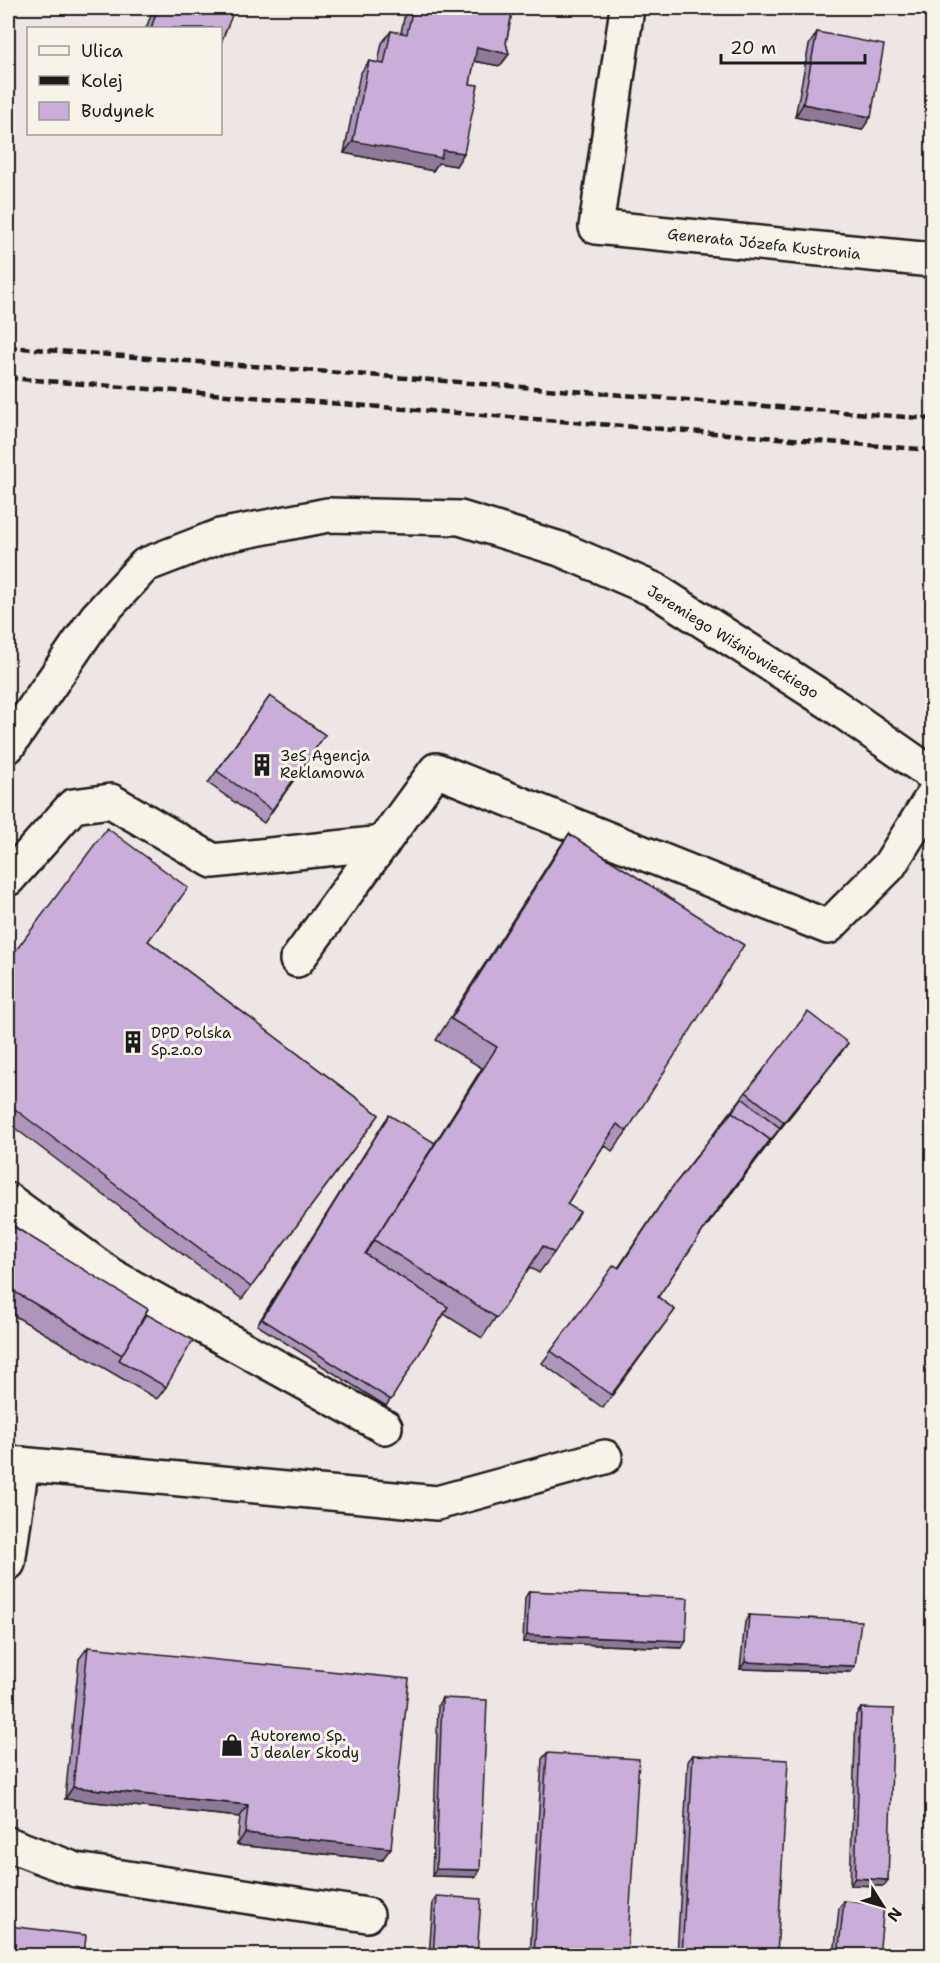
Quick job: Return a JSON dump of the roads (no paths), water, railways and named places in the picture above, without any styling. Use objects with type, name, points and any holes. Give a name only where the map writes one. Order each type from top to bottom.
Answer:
[{"type":"street","name":"Generała Józefa Kustronia","points":[[627,8],[596,227],[933,260]]},
{"type":"street","name":"Jeremiego Wiśniowieckiego","points":[[8,746],[96,618],[145,565],[220,536],[328,515],[460,518],[560,549],[655,590],[829,702],[933,774]]},
{"type":"street","points":[[297,960],[436,770],[828,927],[889,866],[933,797]]},
{"type":"street","points":[[8,879],[74,806],[111,801],[213,861],[383,843]]},
{"type":"street","points":[[8,1200],[112,1276],[385,1427]]},
{"type":"street","points":[[8,1563],[15,1463],[437,1503],[605,1457]]},
{"type":"street","points":[[8,1844],[76,1870],[367,1915]]},
{"type":"railway","points":[[8,347],[932,419]]},
{"type":"railway","points":[[8,378],[932,450]]},
{"type":"place","name":"3eS Agencja Reklamowa","points":[[262,765]]},
{"type":"place","name":"DPD Polska Sp.z.o.o","points":[[133,1042]]},
{"type":"place","name":"Autoremo Sp. J dealer Skody","points":[[232,1745]]}]
